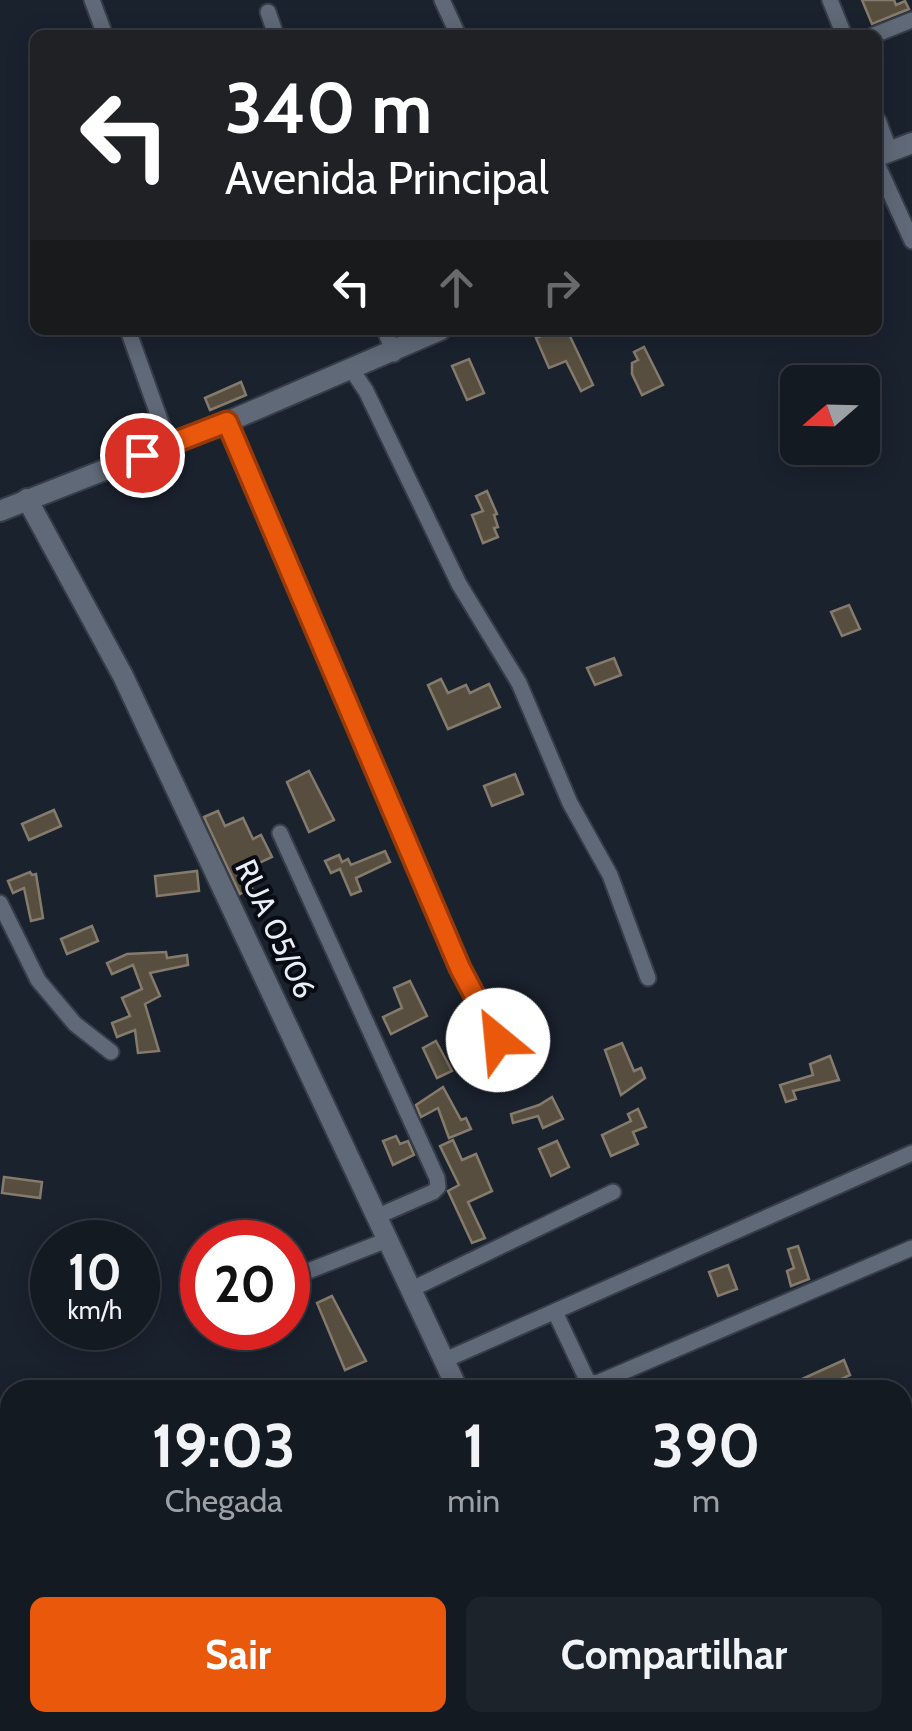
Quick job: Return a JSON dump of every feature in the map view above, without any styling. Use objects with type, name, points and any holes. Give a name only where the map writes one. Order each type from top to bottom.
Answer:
[{"type":"street","points":[[92,0],[103,30]]},
{"type":"street","points":[[442,0],[456,30]]},
{"type":"street","points":[[830,0],[842,30]]},
{"type":"street","points":[[268,12],[274,30]]},
{"type":"street","points":[[882,32],[912,20]]},
{"type":"street","points":[[912,143],[882,158],[912,241]]},
{"type":"street","points":[[130,335],[169,445]]},
{"type":"street","points":[[388,335],[394,352]]},
{"type":"street","points":[[2,505],[27,499],[227,422],[430,335]]},
{"type":"street","points":[[352,370],[366,390],[459,584],[519,683],[570,803],[610,875],[648,978]]},
{"type":"street","name":"RUA 05/06","points":[[27,499],[123,676],[454,1380]]},
{"type":"street","points":[[280,833],[437,1178],[438,1187],[432,1192],[376,1217]]},
{"type":"street","points":[[0,904],[38,980],[75,1024],[111,1052]]},
{"type":"street","points":[[445,1360],[912,1153]]},
{"type":"street","points":[[410,1290],[613,1192]]},
{"type":"street","points":[[310,1270],[387,1240]]},
{"type":"street","points":[[604,1380],[912,1248]]},
{"type":"street","points":[[554,1312],[586,1380]]},
{"type":"lane","points":[[227,422],[460,968],[498,1040]]},
{"type":"building","points":[[862,0],[894,0],[896,5],[905,1],[909,9],[872,24]]},
{"type":"building","points":[[569,335],[593,385],[581,391],[566,361],[549,368],[536,338]]},
{"type":"building","points":[[644,347],[663,385],[642,395],[632,374],[632,363],[638,360],[634,352]]},
{"type":"building","points":[[469,359],[484,393],[467,400],[452,366]]},
{"type":"building","points":[[241,382],[246,395],[210,410],[205,398]]},
{"type":"building","points":[[487,491],[497,514],[494,515],[498,527],[494,528],[498,537],[483,543],[472,515],[483,511],[476,496]]},
{"type":"building","points":[[849,605],[860,629],[842,636],[831,612]]},
{"type":"building","points":[[614,658],[621,675],[595,685],[587,668]]},
{"type":"building","points":[[441,679],[448,693],[466,685],[470,693],[489,684],[500,707],[448,729],[428,685]]},
{"type":"building","points":[[309,771],[334,820],[309,832],[287,782]]},
{"type":"building","points":[[515,774],[523,794],[492,806],[484,786]]},
{"type":"building","points":[[54,810],[61,826],[29,840],[22,824]]},
{"type":"building","points":[[218,811],[225,826],[243,818],[253,839],[261,835],[272,857],[244,870],[252,888],[240,894],[204,817]]},
{"type":"building","points":[[385,851],[390,862],[356,878],[361,891],[351,895],[340,869],[331,873],[325,861],[339,855],[342,862],[348,859],[351,865]]},
{"type":"building","points":[[197,871],[199,891],[157,896],[155,876]]},
{"type":"building","points":[[30,872],[36,874],[43,918],[31,921],[24,888],[13,893],[8,881]]},
{"type":"building","points":[[92,926],[98,941],[67,954],[61,939]]},
{"type":"building","points":[[166,952],[167,958],[187,955],[188,965],[150,973],[160,996],[145,1004],[159,1051],[138,1053],[135,1030],[117,1037],[112,1023],[130,1016],[122,998],[142,989],[133,965],[112,974],[107,963],[127,954]]},
{"type":"building","points":[[410,981],[427,1016],[391,1034],[383,1017],[402,1008],[394,988]]},
{"type":"building","points":[[436,1041],[452,1071],[437,1078],[423,1048]]},
{"type":"building","points":[[622,1043],[634,1071],[641,1068],[645,1078],[621,1095],[605,1050]]},
{"type":"building","points":[[830,1056],[839,1080],[793,1091],[796,1099],[786,1102],[780,1085],[813,1075],[810,1064]]},
{"type":"building","points":[[443,1087],[461,1120],[466,1118],[471,1129],[449,1138],[438,1108],[421,1117],[416,1105]]},
{"type":"building","points":[[552,1097],[563,1119],[543,1128],[538,1116],[513,1123],[511,1114]]},
{"type":"building","points":[[638,1109],[646,1127],[633,1132],[638,1144],[611,1156],[602,1135],[631,1121],[628,1114]]},
{"type":"building","points":[[396,1136],[400,1144],[408,1141],[414,1155],[393,1165],[383,1141]]},
{"type":"building","points":[[453,1140],[462,1160],[476,1154],[492,1191],[468,1202],[485,1238],[472,1243],[448,1191],[459,1185],[440,1146]]},
{"type":"building","points":[[557,1141],[569,1167],[551,1176],[539,1149]]},
{"type":"building","points":[[4,1177],[42,1182],[40,1198],[2,1193]]},
{"type":"building","points":[[798,1246],[809,1279],[791,1286],[787,1271],[794,1268],[788,1249]]},
{"type":"building","points":[[728,1265],[737,1289],[718,1296],[709,1272]]},
{"type":"building","points":[[332,1296],[366,1361],[345,1370],[317,1303]]},
{"type":"building","points":[[844,1360],[850,1375],[839,1380],[800,1380]]},
{"type":"route","points":[[142,455],[227,422],[460,968],[498,1040]]}]
